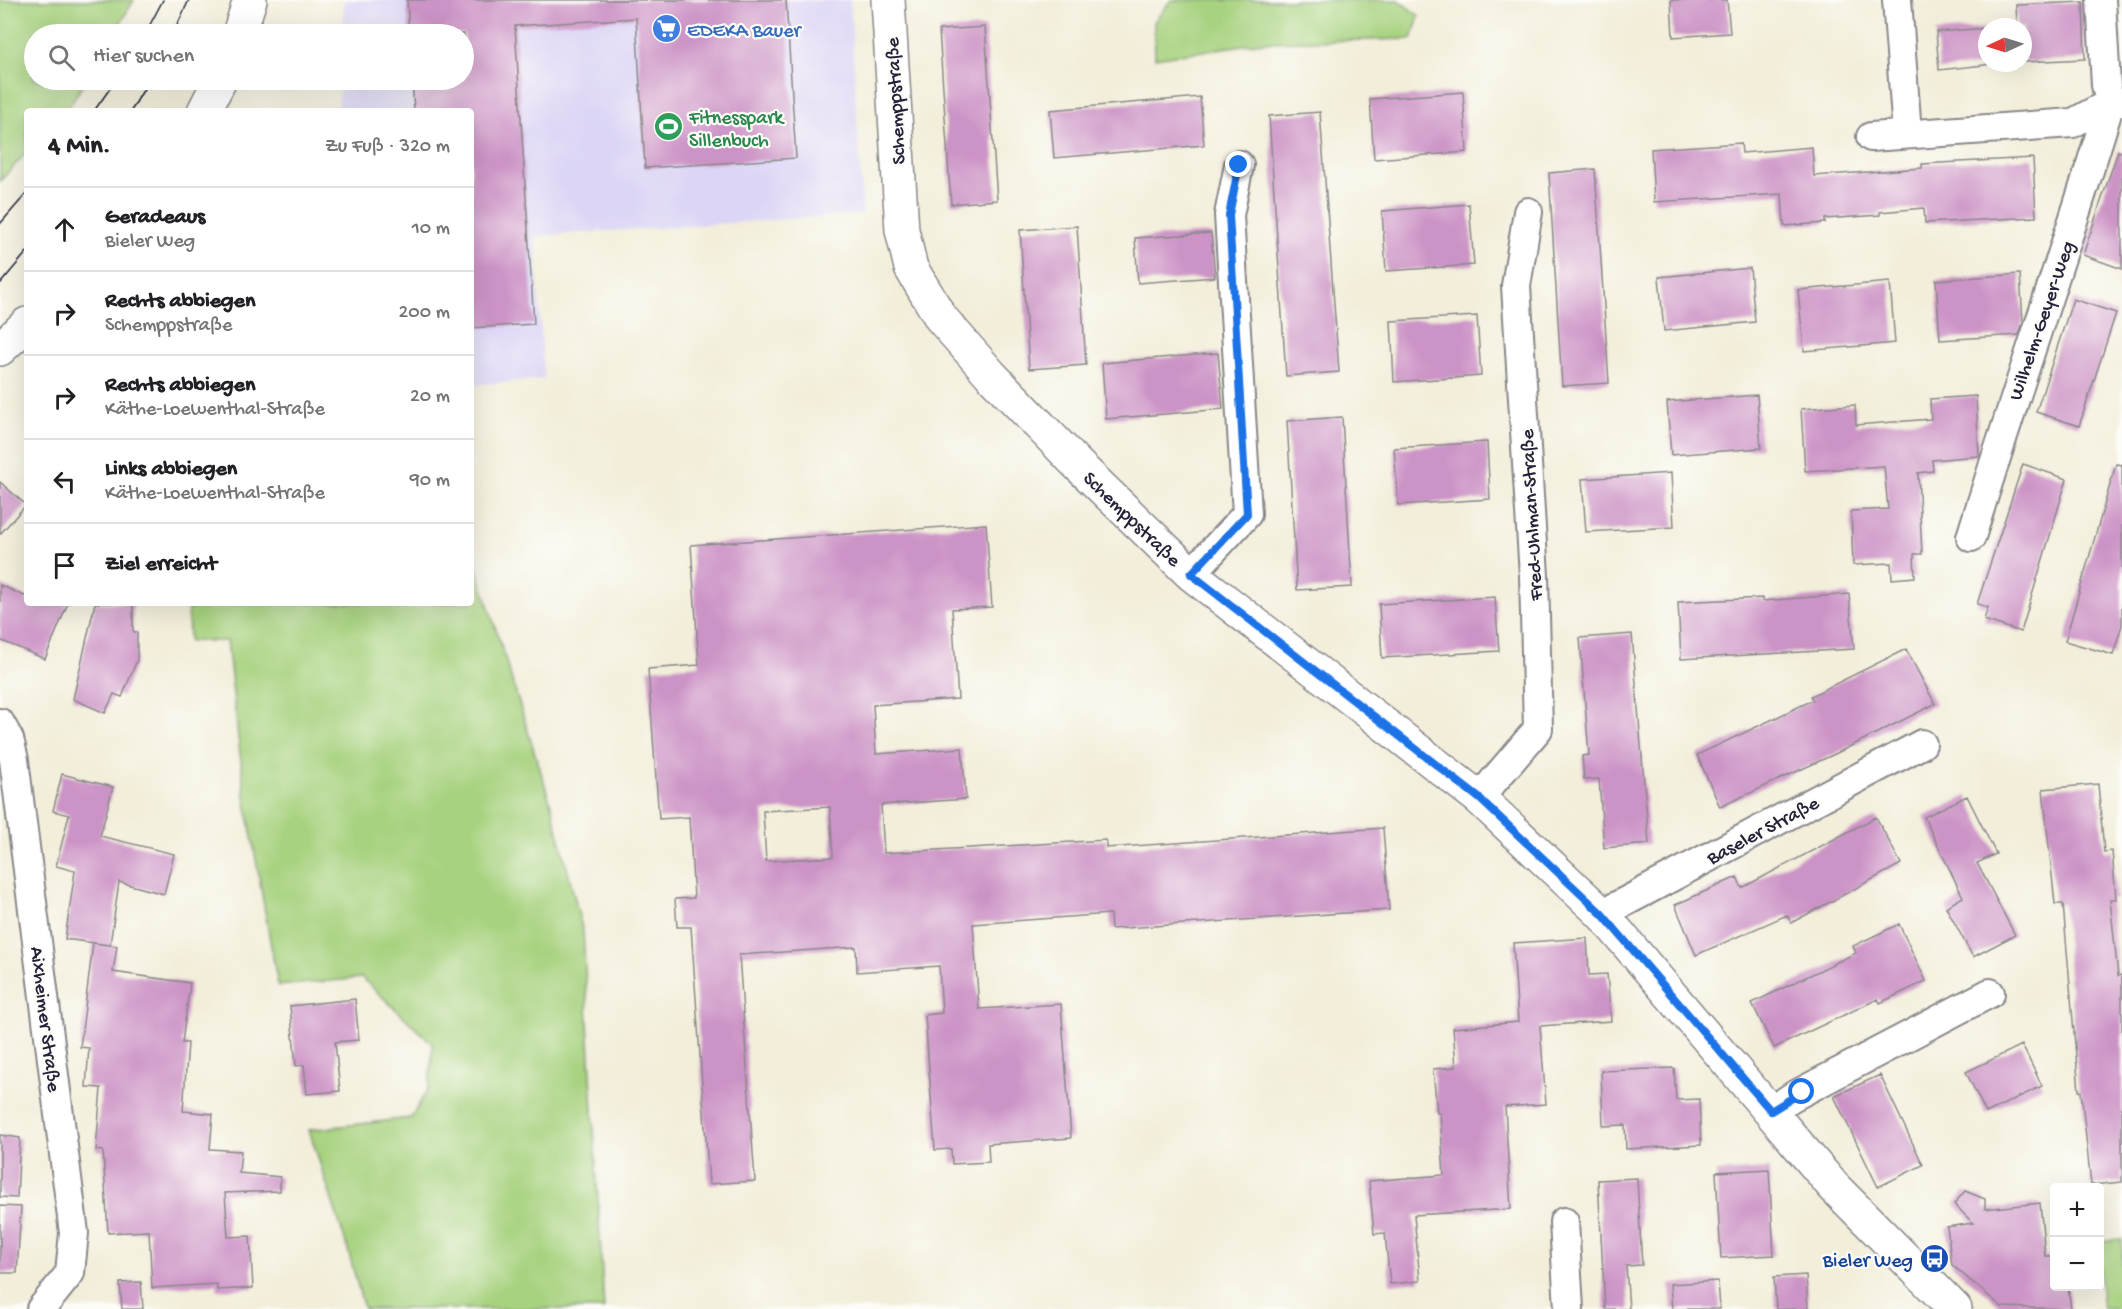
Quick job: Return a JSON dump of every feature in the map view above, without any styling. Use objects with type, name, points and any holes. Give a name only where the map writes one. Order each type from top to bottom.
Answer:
[{"type":"street","points":[[242,24],[250,0]]},
{"type":"street","name":"Schemppstraße","points":[[888,0],[902,230],[911,268],[941,318],[991,375],[1075,462],[1191,574],[1479,798],[1602,914],[1834,1187],[1955,1309]]},
{"type":"street","points":[[1897,0],[1906,133]]},
{"type":"street","points":[[1870,137],[2073,123],[2116,102],[2106,85],[2101,0]]},
{"type":"street","points":[[206,108],[215,90]]},
{"type":"street","name":"Wilhelm-Geyer-Weg","points":[[1971,537],[2023,367],[2116,102]]},
{"type":"street","points":[[1191,574],[1247,514],[1229,215],[1239,165]]},
{"type":"street","name":"Fred-Uhlman-Straße","points":[[1479,798],[1538,729],[1534,576],[1516,286],[1528,212]]},
{"type":"street","points":[[0,349],[24,327]]},
{"type":"street","name":"Aixheimer Straße","points":[[0,723],[9,740],[14,760],[74,1233],[70,1273],[41,1309]]},
{"type":"street","name":"Baseler Straße","points":[[1602,914],[1922,744]]},
{"type":"street","points":[[1771,1111],[1792,1097],[1990,993]]},
{"type":"street","points":[[1564,1222],[1569,1309]]},
{"type":"shaded area","points":[[344,0],[850,0],[863,214],[535,236],[544,379],[474,385],[474,108],[338,108],[339,90],[474,90],[474,24],[343,24]]},
{"type":"green space","points":[[0,0],[134,0],[120,24],[24,24],[24,90],[80,90],[68,108],[24,108],[24,155],[0,181]]},
{"type":"green space","points":[[1171,0],[1398,0],[1419,16],[1412,39],[1264,42],[1155,58],[1154,22]]},
{"type":"green space","points":[[474,560],[553,811],[583,932],[604,1309],[364,1309],[347,1246],[309,1130],[411,1118],[429,1087],[433,1044],[362,978],[278,986],[245,797],[227,641],[189,641],[188,606],[474,606]]},
{"type":"green space","points":[[2122,1239],[2122,1309],[2103,1309],[2101,1291],[2104,1291],[2104,1241]]},
{"type":"building","points":[[407,0],[786,0],[796,158],[645,168],[636,18],[515,26],[534,324],[474,328],[474,108],[414,108],[413,90],[474,90],[474,24],[408,24]]},
{"type":"building","points":[[1671,0],[1727,0],[1730,33],[1673,37]]},
{"type":"building","points":[[2083,2],[2085,59],[2032,62],[2032,18],[2017,18],[2016,5]]},
{"type":"building","points":[[985,27],[997,200],[951,204],[939,30]]},
{"type":"building","points":[[1978,29],[1978,66],[1939,70],[1936,32]]},
{"type":"building","points":[[1463,92],[1467,152],[1374,159],[1370,99]]},
{"type":"building","points":[[1200,97],[1204,145],[1054,158],[1050,110]]},
{"type":"building","points":[[1320,112],[1339,372],[1286,376],[1269,116]]},
{"type":"building","points":[[1741,143],[1742,153],[1812,147],[1814,176],[1922,168],[1922,164],[2033,158],[2036,217],[1925,223],[1924,208],[1880,212],[1880,215],[1825,219],[1825,223],[1784,226],[1782,194],[1654,202],[1651,149]]},
{"type":"building","points":[[2118,151],[2122,152],[2122,269],[2083,255]]},
{"type":"building","points":[[1595,169],[1609,383],[1562,386],[1549,173]]},
{"type":"building","points":[[1469,204],[1474,265],[1386,271],[1382,211]]},
{"type":"building","points":[[1077,226],[1086,365],[1029,369],[1020,230]]},
{"type":"building","points":[[1211,233],[1215,277],[1138,283],[1135,238]]},
{"type":"building","points":[[1750,268],[1755,322],[1664,331],[1659,277]]},
{"type":"building","points":[[2020,274],[2023,322],[2019,335],[1940,340],[1936,280]]},
{"type":"building","points":[[1890,282],[1895,343],[1804,351],[1798,290]]},
{"type":"building","points":[[2073,299],[2116,313],[2079,426],[2036,412]]},
{"type":"building","points":[[1477,316],[1481,376],[1394,382],[1391,321]]},
{"type":"building","points":[[1218,353],[1223,409],[1106,419],[1102,363]]},
{"type":"building","points":[[1757,395],[1761,448],[1671,455],[1667,402]]},
{"type":"building","points":[[1976,396],[1979,456],[1932,460],[1933,471],[1918,473],[1922,554],[1914,554],[1915,577],[1892,579],[1891,563],[1853,565],[1851,511],[1888,509],[1884,466],[1805,471],[1801,409],[1855,405],[1856,425],[1931,419],[1930,399]]},
{"type":"building","points":[[1342,417],[1352,587],[1297,590],[1287,421]]},
{"type":"building","points":[[1487,442],[1490,499],[1398,505],[1394,448]]},
{"type":"building","points":[[2023,464],[2067,479],[2021,632],[1984,620],[1988,607],[1977,604]]},
{"type":"building","points":[[2116,464],[2122,465],[2122,625],[2113,655],[2065,641]]},
{"type":"building","points":[[1671,473],[1674,527],[1586,532],[1582,479]]},
{"type":"building","points":[[0,482],[24,503],[24,507],[0,534]]},
{"type":"building","points":[[986,524],[992,607],[952,609],[958,699],[873,705],[876,754],[962,748],[966,799],[881,805],[884,853],[1106,840],[1106,848],[1383,828],[1389,910],[1111,929],[1110,914],[973,924],[979,1009],[1061,1004],[1071,1138],[988,1144],[989,1162],[952,1164],[951,1149],[935,1150],[925,1015],[942,1013],[939,966],[857,972],[856,947],[739,955],[755,1181],[709,1184],[691,927],[677,927],[675,899],[694,898],[689,817],[659,819],[648,669],[699,665],[691,545]],"holes":[[[830,807],[833,857],[766,861],[763,811]]]},
{"type":"building","points":[[0,585],[24,596],[24,606],[67,606],[45,659],[0,640]]},
{"type":"building","points":[[1849,594],[1854,649],[1681,659],[1678,602],[1763,598],[1763,601]]},
{"type":"building","points":[[1495,597],[1499,651],[1382,658],[1379,604]]},
{"type":"building","points":[[94,606],[133,606],[133,631],[137,633],[137,660],[122,697],[114,694],[105,713],[73,699]]},
{"type":"building","points":[[1632,634],[1649,844],[1604,848],[1599,779],[1584,780],[1582,756],[1589,755],[1580,638]]},
{"type":"building","points":[[1906,649],[1935,704],[1839,752],[1720,807],[1697,755],[1813,700],[1811,696]]},
{"type":"building","points":[[62,774],[113,787],[100,836],[174,854],[164,894],[119,882],[110,945],[117,946],[113,972],[190,983],[182,1043],[188,1043],[183,1111],[213,1114],[210,1149],[241,1151],[239,1173],[280,1177],[280,1191],[225,1193],[228,1237],[250,1236],[253,1288],[217,1290],[217,1284],[152,1288],[149,1231],[108,1233],[103,1151],[96,1150],[101,1088],[86,1087],[89,1048],[80,1047],[93,943],[109,945],[65,939],[75,871],[56,866],[69,815],[53,811]]},
{"type":"building","points":[[2098,784],[2104,852],[2112,851],[2116,899],[2110,899],[2118,976],[2122,975],[2122,1182],[2091,1183],[2081,1091],[2079,1091],[2063,904],[2055,904],[2043,789]]},
{"type":"building","points":[[1967,796],[1996,854],[1977,863],[2015,935],[1973,957],[1946,907],[1963,897],[1924,817]]},
{"type":"building","points":[[1876,817],[1901,864],[1791,923],[1787,915],[1696,955],[1675,905],[1737,877],[1742,888]]},
{"type":"building","points":[[1899,924],[1926,981],[1880,1003],[1878,999],[1774,1048],[1752,1003],[1856,953],[1853,946]]},
{"type":"building","points":[[1587,938],[1589,975],[1607,974],[1611,1021],[1540,1026],[1546,1104],[1505,1107],[1511,1209],[1414,1215],[1420,1281],[1390,1284],[1385,1233],[1374,1234],[1369,1181],[1444,1175],[1440,1113],[1437,1113],[1433,1069],[1456,1067],[1453,1028],[1518,1022],[1513,943]]},
{"type":"building","points":[[355,999],[359,1040],[335,1042],[340,1091],[307,1094],[304,1065],[296,1066],[290,1006]]},
{"type":"building","points":[[2022,1045],[2042,1086],[1986,1113],[1966,1072]]},
{"type":"building","points":[[1674,1068],[1676,1100],[1699,1099],[1701,1145],[1626,1149],[1625,1125],[1603,1126],[1601,1071]]},
{"type":"building","points":[[1880,1075],[1923,1165],[1878,1187],[1834,1096]]},
{"type":"building","points":[[0,1135],[20,1138],[17,1198],[0,1197]]},
{"type":"building","points":[[1769,1169],[1774,1255],[1721,1258],[1716,1172]]},
{"type":"building","points":[[1637,1178],[1642,1265],[1626,1266],[1629,1309],[1605,1309],[1598,1180]]},
{"type":"building","points":[[1965,1191],[1985,1199],[1985,1209],[2040,1203],[2045,1256],[2050,1256],[2050,1291],[2069,1291],[2071,1309],[2002,1307],[1952,1265],[1947,1227],[1973,1223],[1954,1204]]},
{"type":"building","points":[[0,1206],[21,1207],[17,1273],[0,1273]]},
{"type":"building","points":[[1806,1275],[1808,1309],[1776,1309],[1774,1277]]},
{"type":"building","points":[[1718,1281],[1720,1309],[1672,1309],[1670,1284]]},
{"type":"building","points":[[141,1282],[143,1309],[122,1309],[120,1283]]},
{"type":"tram line","points":[[150,24],[163,0]]},
{"type":"tram line","points":[[178,24],[189,0]]},
{"type":"tram line","points":[[96,108],[109,90]]},
{"type":"tram line","points":[[133,108],[143,90]]},
{"type":"tram line","points":[[0,224],[24,196]]},
{"type":"tram line","points":[[0,284],[24,256]]},
{"type":"place","name":"EDEKA Bauer","points":[[666,29]]},
{"type":"place","name":"Fitnesspark Sillenbuch","points":[[668,127]]},
{"type":"place","name":"Bieler Weg","points":[[1934,1259]]},
{"type":"route","points":[[1239,165],[1229,215],[1234,336],[1247,514],[1191,574],[1479,798],[1602,914],[1771,1111],[1802,1092]]}]
